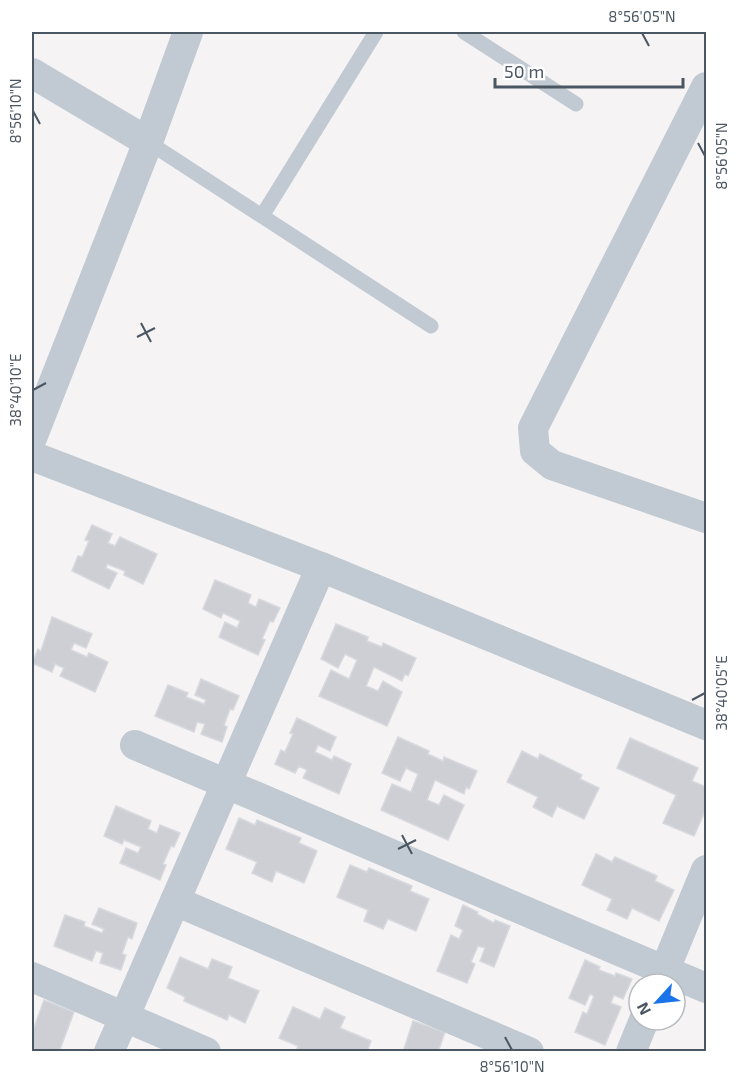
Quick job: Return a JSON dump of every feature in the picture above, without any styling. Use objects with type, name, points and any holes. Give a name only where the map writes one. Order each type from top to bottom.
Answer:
[{"type":"street","points":[[32,438],[148,142],[188,32]]},
{"type":"street","points":[[32,73],[148,142]]},
{"type":"street","points":[[706,87],[533,428],[535,451],[552,465],[706,518]]},
{"type":"street","points":[[32,456],[321,567],[706,725]]},
{"type":"street","points":[[109,1052],[321,567]]},
{"type":"street","points":[[135,745],[651,972]]},
{"type":"street","points":[[664,972],[706,870]]},
{"type":"street","points":[[175,901],[529,1052]]},
{"type":"street","points":[[32,977],[206,1052]]},
{"type":"street","points":[[687,983],[706,988]]},
{"type":"street","points":[[631,1052],[639,1032]]},
{"type":"lane","points":[[262,216],[376,32]]},
{"type":"lane","points":[[464,32],[576,104]]},
{"type":"lane","points":[[148,142],[431,326]]},
{"type":"building","points":[[92,525],[112,534],[108,543],[115,546],[120,537],[157,554],[143,584],[124,575],[125,571],[107,564],[106,568],[117,573],[109,589],[72,571],[78,556],[82,557],[89,541],[85,540]]},
{"type":"building","points":[[215,580],[251,595],[248,603],[256,607],[259,599],[280,608],[273,622],[270,621],[258,655],[219,637],[225,622],[237,628],[240,621],[223,613],[221,618],[203,609]]},
{"type":"building","points":[[52,617],[92,634],[86,648],[74,643],[71,650],[87,657],[89,653],[108,662],[95,692],[60,676],[64,668],[55,664],[52,672],[32,663],[38,649],[41,651]]},
{"type":"building","points":[[336,624],[368,637],[367,641],[382,647],[383,643],[416,658],[408,676],[405,674],[402,681],[374,667],[366,686],[378,691],[383,681],[402,692],[387,726],[319,696],[331,670],[349,679],[357,660],[345,654],[338,668],[321,659]]},
{"type":"building","points":[[201,679],[239,696],[233,710],[230,709],[224,725],[227,727],[222,742],[201,734],[205,724],[197,722],[194,732],[155,716],[168,685],[188,693],[186,697],[204,704],[206,700],[195,695]]},
{"type":"building","points":[[297,718],[336,737],[330,751],[318,745],[315,752],[332,760],[334,756],[351,764],[339,794],[303,778],[307,770],[299,766],[295,773],[275,764],[281,750],[285,752]]},
{"type":"building","points":[[398,737],[429,751],[428,754],[443,761],[444,757],[477,771],[469,789],[466,787],[464,794],[435,780],[427,800],[439,805],[444,795],[464,805],[448,840],[381,810],[392,784],[411,792],[418,774],[406,768],[400,781],[382,773]]},
{"type":"building","points":[[630,738],[698,768],[692,781],[706,787],[706,809],[694,836],[663,823],[676,795],[617,768]]},
{"type":"building","points":[[522,751],[538,759],[540,754],[582,775],[580,779],[599,788],[584,819],[557,806],[552,817],[533,807],[538,797],[507,782]]},
{"type":"building","points":[[116,806],[151,821],[148,829],[157,833],[160,825],[180,833],[163,864],[166,865],[160,880],[120,863],[126,848],[138,853],[141,847],[124,840],[122,844],[104,836]]},
{"type":"building","points":[[239,818],[255,825],[257,820],[301,838],[299,843],[317,851],[304,883],[276,871],[272,882],[252,873],[257,862],[226,849]]},
{"type":"building","points":[[596,854],[612,862],[615,857],[657,876],[655,881],[674,890],[659,921],[632,908],[627,919],[607,910],[612,899],[582,885]]},
{"type":"building","points":[[350,865],[367,872],[369,868],[412,886],[410,891],[429,899],[416,931],[388,919],[383,929],[364,921],[368,910],[337,897]]},
{"type":"building","points":[[463,905],[494,923],[495,920],[510,926],[494,967],[480,961],[485,948],[478,946],[471,962],[475,964],[467,983],[437,971],[451,935],[459,939],[463,930],[455,926]]},
{"type":"building","points":[[99,908],[137,923],[132,939],[128,937],[122,954],[126,955],[121,970],[100,963],[103,953],[96,951],[92,961],[54,946],[65,915],[85,922],[84,926],[102,933],[104,929],[92,924]]},
{"type":"building","points":[[180,957],[208,969],[212,959],[232,967],[228,978],[259,991],[245,1023],[229,1015],[227,1020],[184,1001],[185,997],[167,988]]},
{"type":"building","points":[[585,960],[600,967],[599,970],[615,976],[616,973],[627,977],[627,990],[623,999],[614,995],[611,1003],[621,1007],[605,1045],[575,1032],[583,1012],[587,1014],[594,996],[590,994],[585,1005],[569,998]]},
{"type":"building","points":[[44,1000],[74,1012],[59,1052],[32,1052],[32,1033]]},
{"type":"building","points":[[293,1007],[320,1019],[325,1008],[345,1017],[340,1028],[371,1041],[367,1052],[296,1051],[298,1046],[279,1038]]},
{"type":"building","points":[[413,1021],[445,1032],[438,1052],[403,1052]]}]
